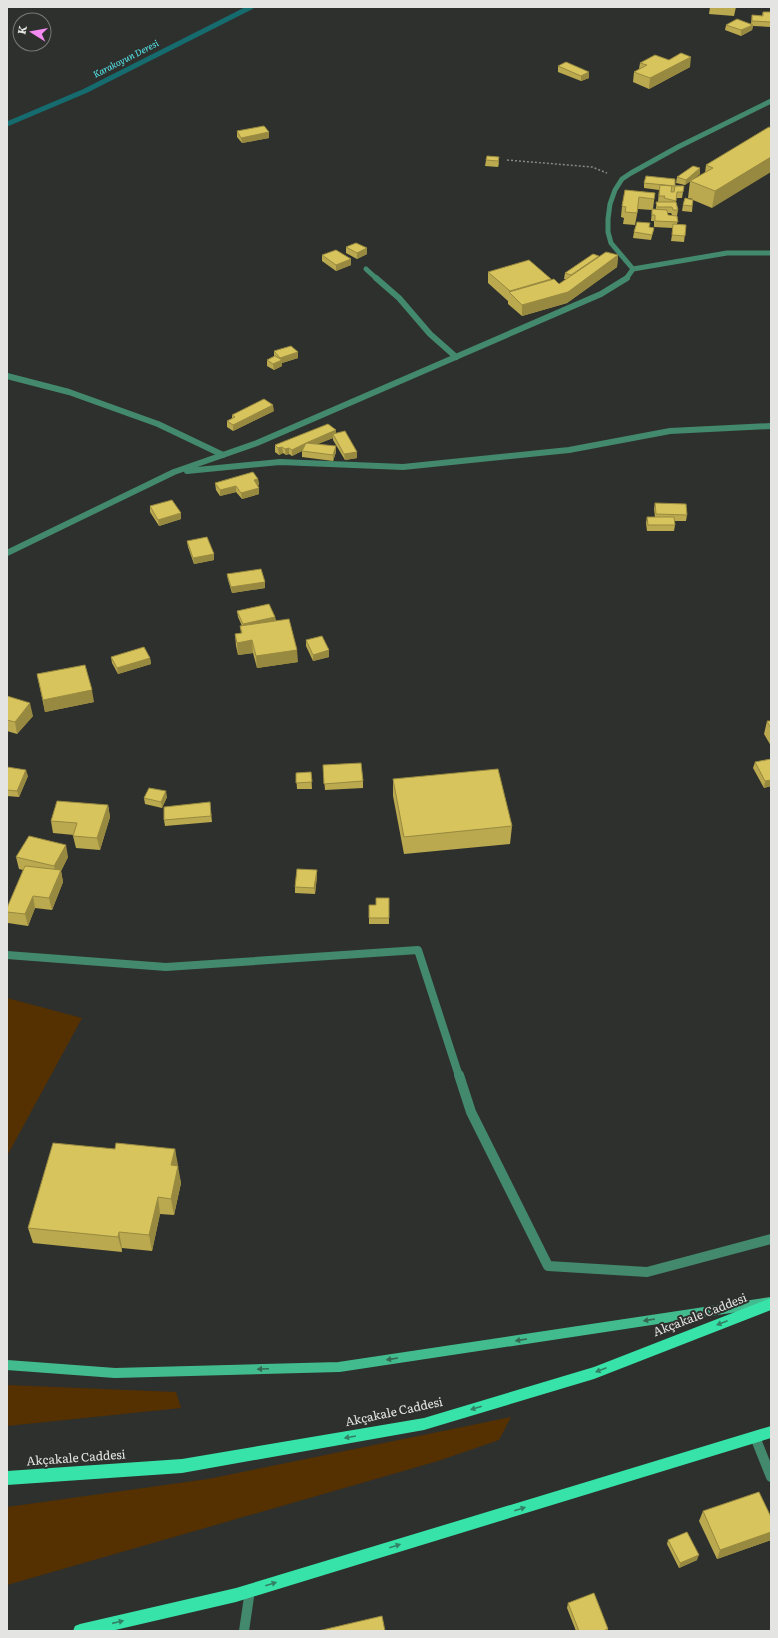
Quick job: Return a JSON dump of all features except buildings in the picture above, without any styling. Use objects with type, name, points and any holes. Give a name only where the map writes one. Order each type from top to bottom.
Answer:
[{"type":"main road","points":[[7,1365],[115,1373],[339,1367],[771,1303]]},
{"type":"main road","name":"Akçakale Caddesi","points":[[7,1478],[182,1466],[424,1424],[594,1373],[771,1303]]},
{"type":"main road","points":[[80,1631],[229,1597],[771,1432]]},
{"type":"street","points":[[633,269],[629,261],[615,250],[608,232],[611,205],[616,188],[622,178],[660,157],[771,102]]},
{"type":"street","points":[[7,553],[174,472],[257,443],[601,294],[626,278],[633,269],[727,253],[771,253]]},
{"type":"street","points":[[366,269],[399,298],[430,334],[456,357]]},
{"type":"street","points":[[7,376],[69,392],[158,424],[223,455]]},
{"type":"street","points":[[174,472],[280,462],[403,467],[569,450],[670,431],[771,426]]},
{"type":"street","points":[[7,955],[166,967],[418,950],[471,1112],[548,1266],[646,1272],[771,1239]]},
{"type":"street","points":[[755,1437],[771,1477]]},
{"type":"street","points":[[244,1631],[250,1590]]},
{"type":"path","points":[[507,160],[592,167],[622,178]]},
{"type":"shaded area","points":[[7,998],[82,1018],[7,1156]]},
{"type":"shaded area","points":[[7,1385],[176,1392],[181,1408],[7,1426]]},
{"type":"shaded area","points":[[511,1417],[499,1440],[438,1461],[7,1585],[7,1507],[208,1479]]},
{"type":"waterway","name":"Karakoyun Deresi","points":[[7,124],[85,91],[251,7]]}]
